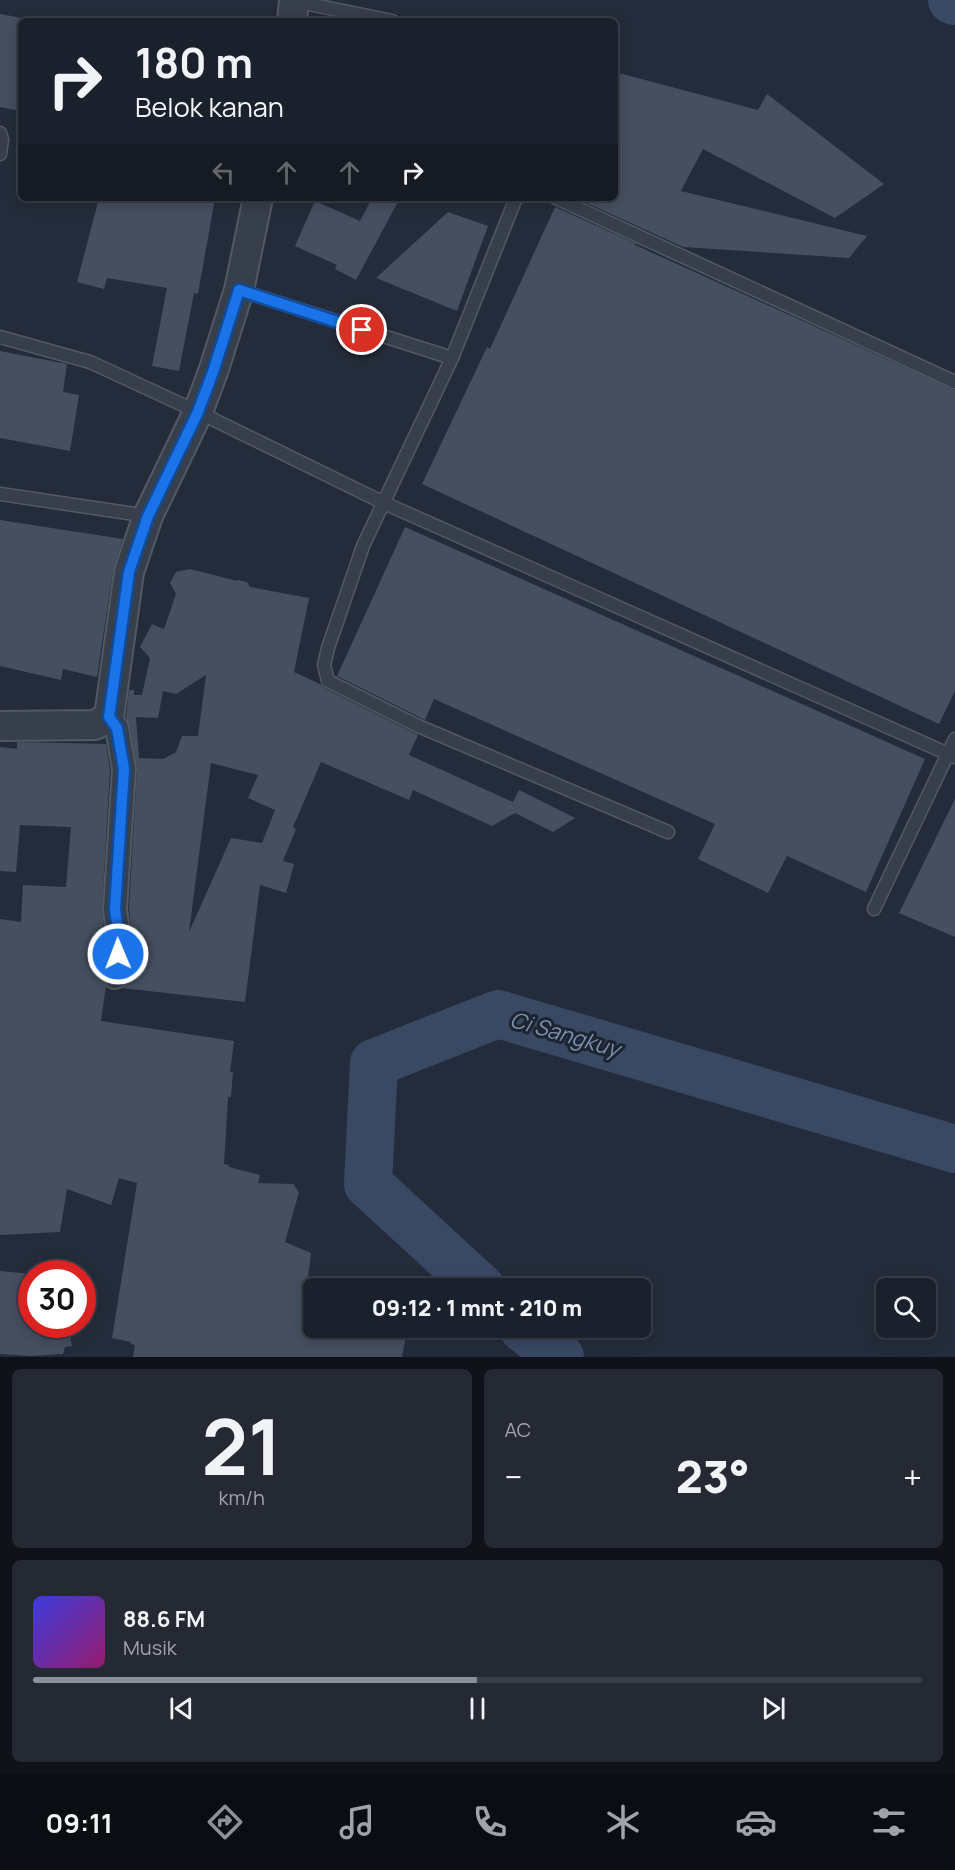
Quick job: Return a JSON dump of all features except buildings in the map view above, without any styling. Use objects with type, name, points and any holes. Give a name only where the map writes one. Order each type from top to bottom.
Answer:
[{"type":"street","points":[[292,18],[294,0]]},
{"type":"street","points":[[115,977],[119,940],[115,909],[124,769],[117,728],[109,717],[129,572],[148,516],[198,412],[214,369],[239,290],[257,201]]},
{"type":"street","points":[[0,726],[95,724],[109,717]]},
{"type":"lane","points":[[294,0],[378,18]]},
{"type":"lane","points":[[0,133],[2,139],[0,154]]},
{"type":"lane","points":[[515,201],[452,358],[363,546],[324,665],[328,681],[416,725],[668,832]]},
{"type":"lane","points":[[563,201],[955,382]]},
{"type":"lane","points":[[239,290],[452,358]]},
{"type":"lane","points":[[0,337],[90,362],[384,503],[952,755]]},
{"type":"lane","points":[[0,494],[148,516]]},
{"type":"lane","points":[[874,909],[952,755],[955,739]]},
{"type":"waterway","name":"Ci Sangkuy","points":[[470,1278],[368,1184],[374,1063],[498,1014],[955,1149]]},
{"type":"waterway","name":"Ci Sangkuy","points":[[536,1338],[560,1357]]},
{"type":"route","points":[[118,954],[119,940],[115,909],[124,769],[117,728],[109,717],[129,572],[148,516],[198,412],[239,290],[362,330]]}]
